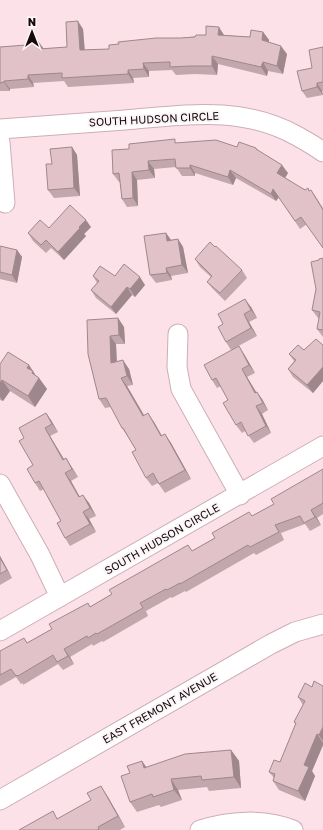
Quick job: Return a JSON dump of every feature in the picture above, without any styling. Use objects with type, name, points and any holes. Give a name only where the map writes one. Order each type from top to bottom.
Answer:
[{"type":"street","name":"SOUTH HUDSON CIRCLE","points":[[0,129],[204,114],[241,116],[283,128],[323,152]]},
{"type":"street","points":[[0,142],[5,203]]},
{"type":"street","points":[[178,334],[177,367],[181,389],[240,495]]},
{"type":"street","name":"SOUTH HUDSON CIRCLE","points":[[0,631],[240,495],[323,446]]},
{"type":"street","points":[[0,484],[40,554],[60,596]]},
{"type":"street","name":"EAST FREMONT AVENUE","points":[[0,800],[271,644],[295,632],[323,624]]},
{"type":"street","points":[[200,830],[229,823],[256,822],[293,830]]},
{"type":"building","points":[[78,21],[80,50],[109,49],[109,45],[119,44],[118,42],[206,35],[206,26],[219,27],[218,35],[250,37],[251,30],[263,32],[262,40],[281,46],[277,66],[263,62],[261,67],[212,56],[212,66],[170,67],[170,62],[143,63],[144,69],[128,70],[128,74],[62,78],[62,73],[28,75],[28,79],[4,81],[0,83],[0,47],[26,45],[26,42],[38,41],[39,49],[67,47],[66,22]]},
{"type":"building","points":[[323,47],[323,82],[317,83],[317,87],[302,91],[297,71],[312,68],[309,50]]},
{"type":"building","points":[[175,139],[175,143],[216,140],[237,147],[239,142],[256,148],[282,165],[277,173],[305,190],[308,188],[309,191],[311,190],[323,210],[323,248],[301,217],[295,221],[273,189],[271,194],[230,170],[228,177],[190,165],[190,168],[176,168],[175,159],[148,161],[149,170],[132,172],[133,198],[122,199],[119,173],[113,174],[112,150],[129,149],[129,144]]},
{"type":"building","points":[[72,147],[74,188],[48,190],[46,164],[52,164],[50,149]]},
{"type":"building","points":[[70,205],[86,220],[58,252],[46,240],[41,245],[28,233],[40,220],[49,228]]},
{"type":"building","points":[[166,233],[167,241],[178,239],[182,265],[166,268],[167,273],[150,275],[144,236]]},
{"type":"building","points":[[210,242],[242,270],[220,293],[207,282],[212,276],[195,259]]},
{"type":"building","points":[[0,246],[17,250],[12,275],[0,272]]},
{"type":"building","points":[[323,258],[323,330],[317,329],[320,312],[312,310],[316,289],[311,262]]},
{"type":"building","points":[[124,264],[140,277],[130,289],[127,287],[111,307],[91,290],[99,281],[93,276],[100,266],[115,276]]},
{"type":"building","points":[[245,299],[251,310],[244,314],[251,328],[226,342],[218,327],[223,324],[218,314]]},
{"type":"building","points":[[118,318],[119,335],[110,336],[111,363],[123,360],[127,376],[121,378],[143,416],[148,413],[161,436],[165,434],[185,470],[159,484],[153,473],[146,478],[132,452],[136,450],[106,398],[99,399],[88,354],[87,320]]},
{"type":"building","points":[[316,339],[323,345],[323,367],[307,385],[288,369],[296,360],[289,354],[298,345],[304,350]]},
{"type":"building","points":[[239,346],[249,365],[242,369],[255,393],[257,392],[263,403],[256,406],[266,426],[248,436],[241,422],[236,425],[223,403],[228,400],[216,378],[212,380],[204,365]]},
{"type":"building","points":[[8,352],[29,365],[27,368],[33,371],[32,373],[39,378],[28,396],[2,380],[0,383],[0,364]]},
{"type":"building","points":[[46,413],[52,424],[45,428],[63,460],[66,458],[72,469],[65,473],[79,497],[83,495],[90,508],[83,512],[90,524],[65,538],[57,523],[61,521],[39,481],[35,483],[27,469],[33,465],[19,441],[24,438],[19,428]]},
{"type":"building","points":[[323,469],[323,503],[311,510],[315,517],[304,523],[300,516],[275,525],[279,532],[250,547],[248,545],[180,584],[167,590],[166,589],[140,603],[143,608],[97,634],[96,633],[88,638],[87,636],[64,649],[68,656],[57,662],[53,655],[18,676],[16,676],[11,669],[0,675],[0,651],[24,638],[27,643],[52,629],[49,624],[88,603],[90,607],[112,594],[109,590],[188,545],[192,551],[215,538],[212,533],[249,512],[252,516],[274,504],[271,499]]},
{"type":"building","points":[[0,558],[7,570],[0,574]]},
{"type":"building","points":[[314,681],[323,686],[323,727],[319,735],[317,734],[304,765],[309,767],[298,791],[273,781],[275,774],[269,772],[274,760],[280,762],[296,723],[294,722],[305,701],[298,697],[305,683],[312,687]]},
{"type":"building","points":[[231,750],[234,777],[202,780],[201,776],[171,779],[174,790],[153,797],[152,794],[130,802],[121,776],[130,773],[127,766],[142,761],[144,768],[185,754]]},
{"type":"building","points":[[101,786],[118,816],[98,827],[99,829],[19,830],[53,811],[57,819],[91,800],[87,793]]}]
